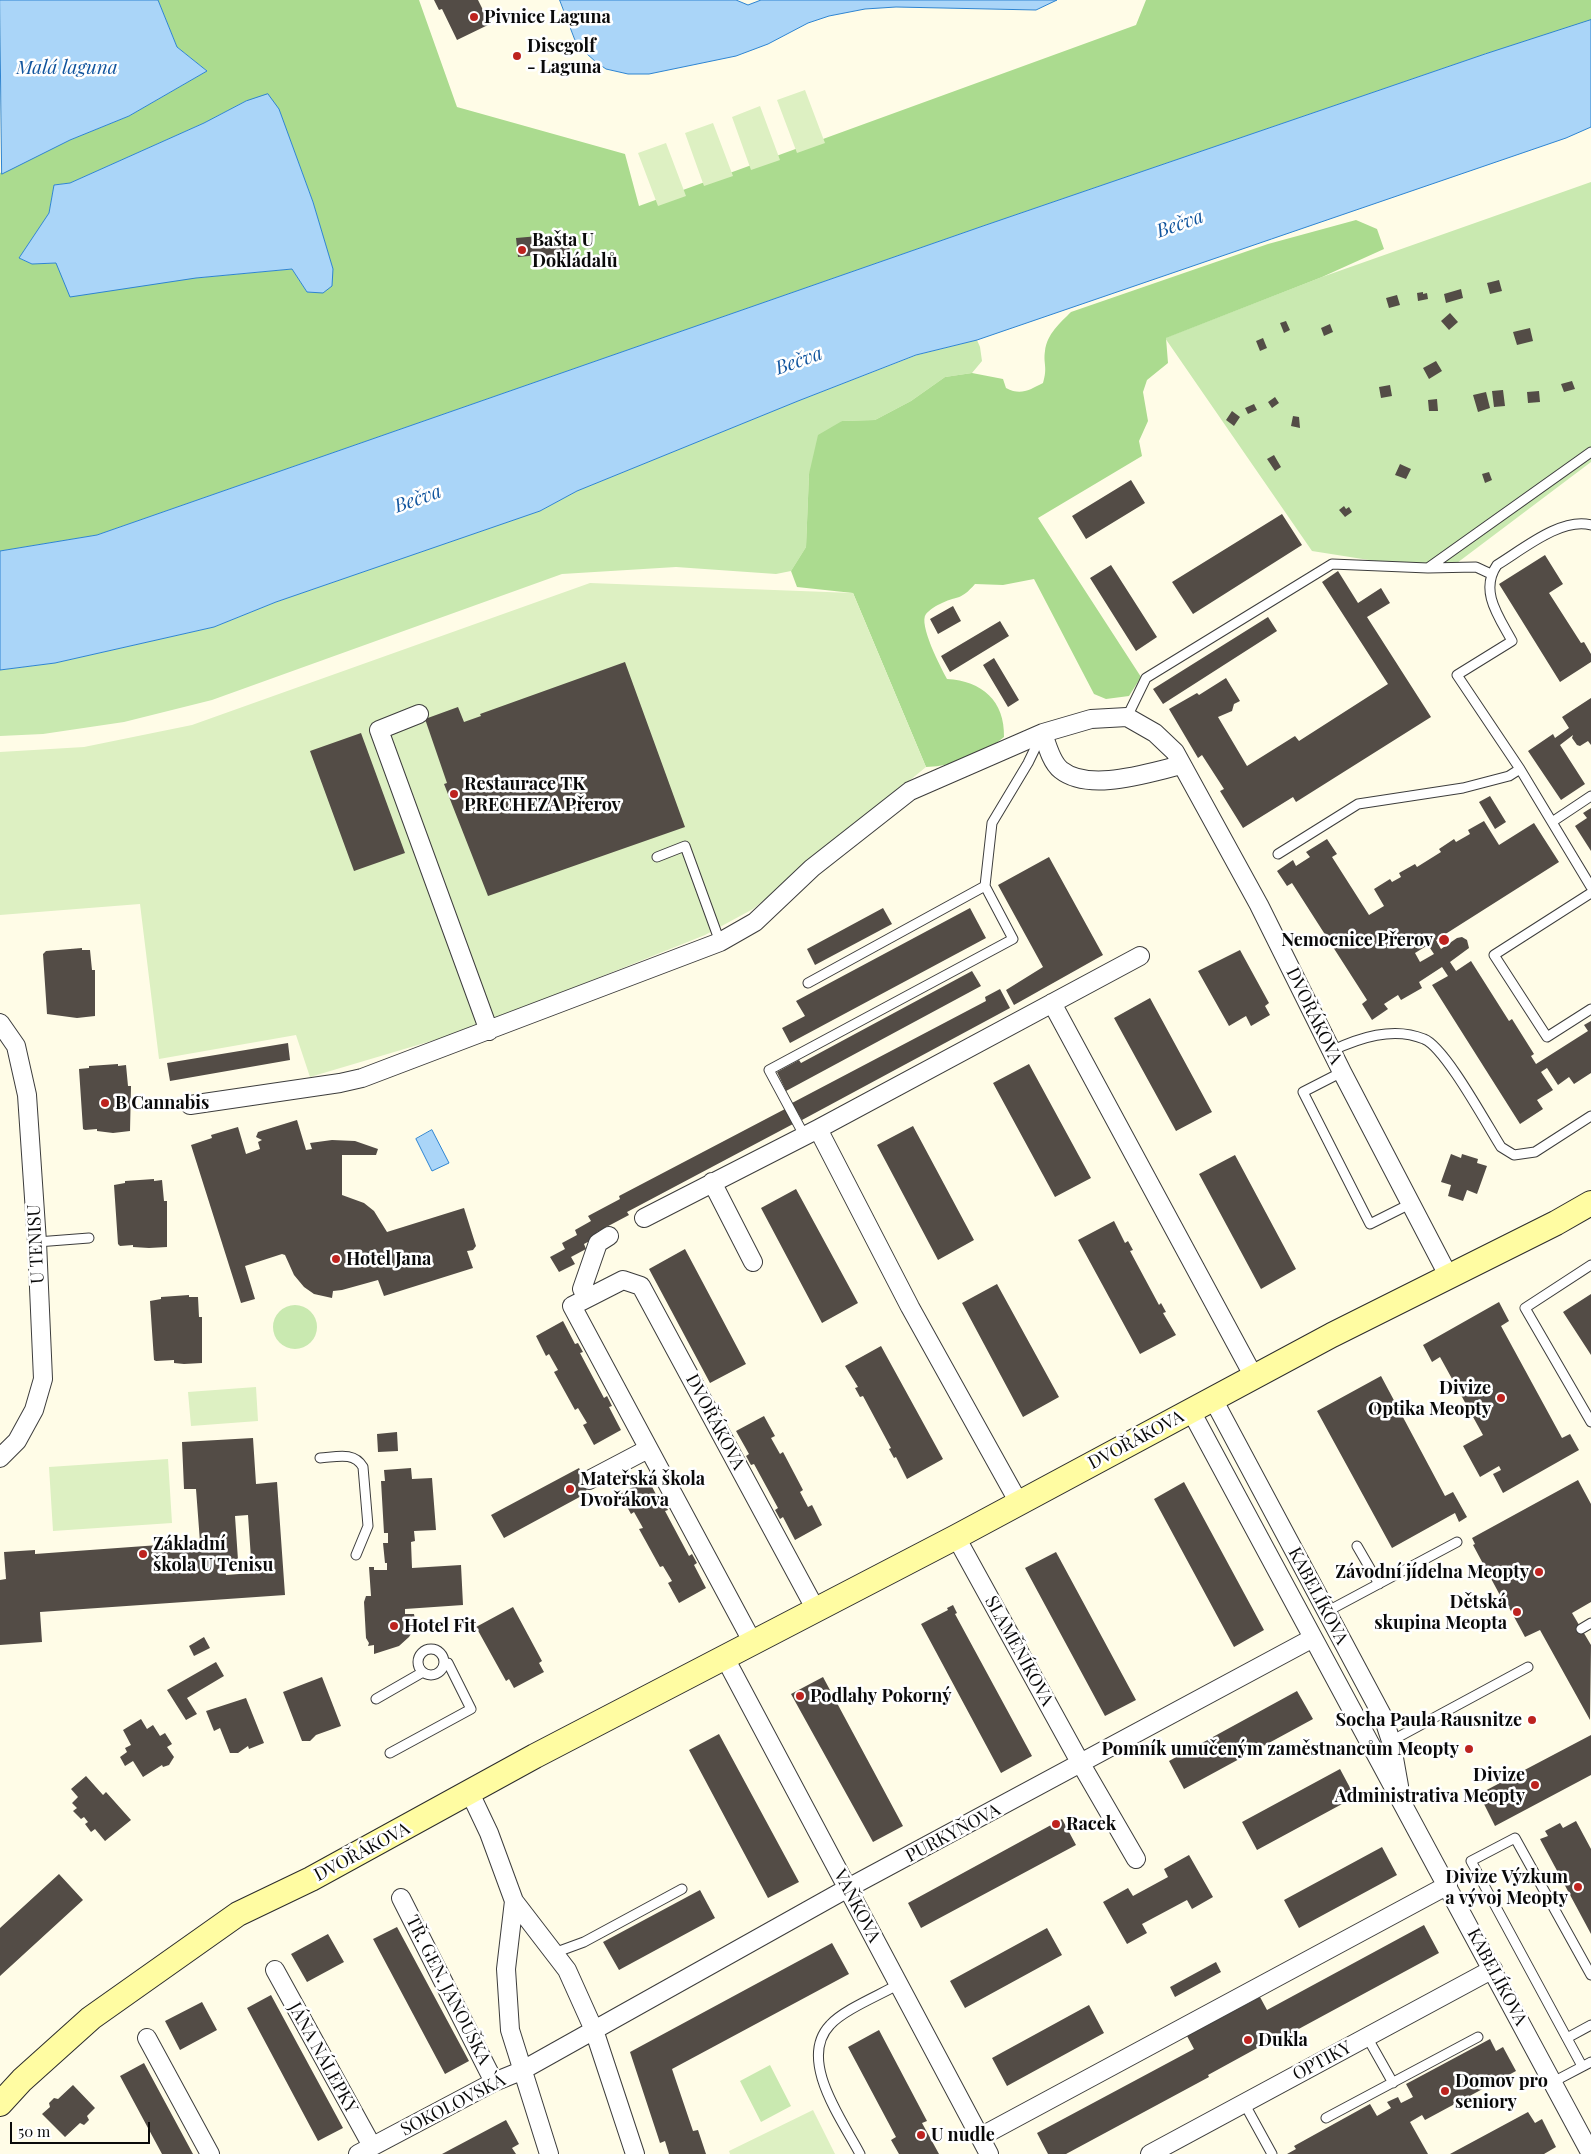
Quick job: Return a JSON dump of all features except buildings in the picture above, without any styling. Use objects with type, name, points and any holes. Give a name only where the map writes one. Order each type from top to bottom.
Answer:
[{"type":"main road","name":"DVOŘÁKOVA","points":[[0,2104],[22,2080],[91,2018],[238,1914],[311,1879],[534,1756],[1019,1504],[1332,1335],[1556,1223],[1591,1203]]},
{"type":"street","points":[[420,714],[379,730],[489,1031]]},
{"type":"street","points":[[190,1105],[352,1081],[489,1031],[720,942],[755,922],[812,868],[910,791],[1042,732],[1090,720],[1127,717]]},
{"type":"street","name":"DVOŘÁKOVA","points":[[1127,717],[1155,732],[1175,752],[1259,905],[1331,1051],[1449,1277]]},
{"type":"street","points":[[1042,732],[1050,754],[1061,770],[1082,781],[1128,778],[1182,765]]},
{"type":"street","points":[[644,1218],[811,1132],[1140,956]]},
{"type":"street","points":[[1052,1003],[1254,1378]]},
{"type":"street","name":"U TENISU","points":[[0,1023],[16,1046],[27,1095],[37,1242],[43,1379],[34,1410],[17,1441],[0,1458]]},
{"type":"street","points":[[811,1132],[1019,1504]]},
{"type":"street","points":[[712,1182],[753,1262]]},
{"type":"street","points":[[587,1298],[582,1289],[598,1243],[608,1236]]},
{"type":"street","name":"DVOŘÁKOVA","points":[[753,1643],[572,1306],[587,1298],[623,1280],[641,1286],[816,1610]]},
{"type":"street","name":"KABELÍKOVA","points":[[1213,1399],[1383,1717],[1391,1741],[1402,1801]]},
{"type":"street","name":"KABELÍKOVA","points":[[1191,1410],[1374,1751],[1494,1969],[1591,2154]]},
{"type":"street","points":[[589,1480],[648,1449]]},
{"type":"street","name":"SLAMĚNÍKOVA","points":[[956,1537],[1081,1764],[1136,1859]]},
{"type":"street","name":"PURKYŇOVA","points":[[594,2030],[848,1888],[1313,1638]]},
{"type":"street","name":"VAŇKOVA","points":[[725,1658],[989,2154]]},
{"type":"street","points":[[1374,1751],[1391,1741]]},
{"type":"street","name":"TŘ. GEN. JANOUŠKA","points":[[470,1793],[489,1833],[514,1901],[567,1970],[594,2030],[635,2154]]},
{"type":"street","points":[[980,2137],[1448,1886]]},
{"type":"street","name":"TŘ. GEN. JANOUŠKA","points":[[401,1898],[494,2082]]},
{"type":"street","name":"TŘ. GEN. JANOUŠKA","points":[[514,1901],[506,1969],[510,2030],[521,2071],[549,2154]]},
{"type":"street","name":"OPTIKY","points":[[1150,2154],[1494,1969]]},
{"type":"street","name":"JÁNA NÁLEPKY","points":[[275,1970],[365,2150]]},
{"type":"street","name":"SOKOLOVSKÁ","points":[[365,2150],[494,2082],[521,2071],[594,2030]]},
{"type":"street","points":[[147,2038],[210,2154]]},
{"type":"lane","points":[[1428,568],[1591,452]]},
{"type":"lane","points":[[1591,526],[1579,523],[1560,528],[1497,565],[1491,574],[1490,597],[1512,642],[1457,675],[1520,769],[1591,887]]},
{"type":"lane","points":[[1127,717],[1146,678],[1332,564],[1428,568],[1476,567],[1491,574]]},
{"type":"lane","points":[[811,1132],[769,1070],[1013,939],[985,886],[992,823],[1028,763],[1042,732]]},
{"type":"lane","points":[[1278,854],[1358,804],[1463,788],[1509,776],[1520,769]]},
{"type":"lane","points":[[1552,822],[1591,796]]},
{"type":"lane","points":[[656,857],[685,846],[720,942]]},
{"type":"lane","points":[[808,983],[985,886]]},
{"type":"lane","points":[[1591,893],[1494,955],[1546,1037],[1591,1009]]},
{"type":"lane","points":[[1331,1051],[1350,1042],[1393,1032],[1425,1039],[1442,1054],[1501,1147],[1514,1155],[1535,1152],[1591,1116]]},
{"type":"lane","points":[[1342,1072],[1303,1092],[1370,1224],[1410,1204]]},
{"type":"lane","points":[[37,1242],[88,1238]]},
{"type":"lane","points":[[1591,1265],[1525,1308],[1591,1422]]},
{"type":"lane","points":[[320,1458],[348,1456],[360,1461],[363,1467],[368,1526],[356,1555]]},
{"type":"lane","points":[[1326,1612],[1457,1542]]},
{"type":"lane","points":[[1357,1546],[1379,1584]]},
{"type":"lane","points":[[1581,1629],[1591,1623]]},
{"type":"lane","points":[[390,1753],[471,1709],[448,1663],[444,1663],[439,1652],[426,1650],[418,1661],[423,1672],[430,1675],[438,1673],[444,1663]]},
{"type":"lane","points":[[1391,1741],[1528,1667]]},
{"type":"lane","points":[[376,1699],[423,1672]]},
{"type":"lane","points":[[1582,2066],[1472,1861],[1515,1838],[1591,1975]]},
{"type":"lane","points":[[554,1953],[584,1942],[682,1889]]},
{"type":"lane","points":[[860,2154],[821,2078],[819,2046],[830,2025],[839,2017],[899,1984]]},
{"type":"lane","points":[[1567,2038],[1591,2025]]},
{"type":"lane","points":[[1367,2037],[1393,2082]]},
{"type":"lane","points":[[1326,2118],[1478,2037]]},
{"type":"lane","points":[[1553,2082],[1591,2062]]},
{"type":"lane","points":[[1244,2103],[1272,2154]]},
{"type":"green space","points":[[158,0],[419,0],[457,107],[625,154],[639,206],[1136,25],[1146,0],[1591,0],[1591,20],[1485,54],[983,226],[97,535],[0,551],[0,173],[70,140],[129,116],[207,71],[177,47]],"holes":[[[246,101],[279,110],[313,202],[333,270],[307,292],[292,269],[196,278],[56,263],[32,264],[19,258],[49,213],[54,185],[70,183],[204,123]]]},
{"type":"green space","points":[[805,90],[825,143],[797,153],[777,100]]},
{"type":"green space","points":[[760,106],[780,160],[751,170],[732,117]]},
{"type":"green space","points":[[713,123],[733,176],[704,186],[685,133]]},
{"type":"green space","points":[[666,143],[686,196],[658,206],[638,153]]},
{"type":"green space","points":[[1591,182],[1591,462],[1445,572],[1312,551],[1165,338],[1322,277]]},
{"type":"green space","points":[[1356,220],[1377,229],[1384,249],[1322,277],[1166,338],[1168,363],[1147,380],[1143,392],[1148,421],[1139,441],[1142,456],[1038,518],[1141,677],[1129,696],[1106,699],[1094,694],[1034,579],[1003,585],[975,584],[962,595],[929,611],[924,619],[925,627],[931,646],[947,679],[971,684],[989,695],[996,703],[1003,724],[1004,737],[987,750],[968,759],[947,765],[926,767],[853,593],[797,587],[791,571],[806,547],[809,474],[818,435],[842,421],[875,420],[911,401],[945,377],[972,373],[1003,379],[1006,388],[1016,392],[1029,390],[1043,383],[1045,351],[1048,339],[1071,312],[1268,244]]},
{"type":"green space","points":[[977,340],[982,361],[972,373],[945,377],[911,401],[875,420],[842,421],[809,474],[806,547],[791,571],[776,574],[676,567],[562,574],[212,700],[124,722],[43,734],[0,736],[0,670],[55,663],[214,627],[276,602],[540,511],[577,491],[917,355]]},
{"type":"green space","points":[[590,583],[853,593],[926,767],[753,909],[705,935],[465,1031],[310,1077],[296,1035],[159,1059],[140,904],[0,915],[0,752],[84,747],[192,725]]},
{"type":"green space","points":[[291,1305],[299,1305],[311,1311],[317,1327],[311,1343],[299,1349],[291,1349],[279,1343],[273,1331],[273,1323],[279,1311]]},
{"type":"green space","points":[[256,1387],[258,1421],[191,1426],[188,1392]]},
{"type":"green space","points":[[168,1459],[172,1523],[53,1531],[49,1467]]},
{"type":"green space","points":[[770,2065],[791,2106],[761,2122],[740,2081]]},
{"type":"green space","points":[[813,2110],[835,2154],[730,2154],[729,2151]]},
{"type":"water","name":"Malá laguna","points":[[0,0],[158,0],[177,47],[207,71],[129,116],[70,140],[2,174]]},
{"type":"water","points":[[560,0],[736,0],[748,5],[761,0],[1057,0],[1036,10],[896,7],[865,9],[829,16],[808,23],[768,44],[736,56],[649,74],[628,74],[606,69],[577,45]]},
{"type":"water","name":"Bečva","points":[[1591,20],[1591,127],[1566,138],[977,340],[916,355],[577,491],[540,511],[276,602],[214,627],[55,663],[0,670],[0,551],[97,535],[983,226],[1485,54]]},
{"type":"water","points":[[268,94],[279,109],[313,202],[333,269],[332,286],[323,293],[307,292],[292,269],[196,278],[70,297],[56,263],[32,264],[19,258],[49,213],[54,185],[70,183],[204,123],[246,101]]},
{"type":"water","points":[[432,1130],[449,1163],[432,1171],[416,1139]]},
{"type":"place","name":"Pivnice Laguna","points":[[474,17]]},
{"type":"place","name":"Discgolf - Laguna","points":[[517,56]]},
{"type":"place","name":"Bašta U Dokládalů","points":[[522,250]]},
{"type":"place","name":"Restaurace TK PRECHEZA Přerov","points":[[454,794]]},
{"type":"place","name":"Nemocnice Přerov","points":[[1444,940]]},
{"type":"place","name":"B Cannabis","points":[[105,1103]]},
{"type":"place","name":"Hotel Jana","points":[[336,1259]]},
{"type":"place","name":"Divize Optika Meopty","points":[[1501,1398]]},
{"type":"place","name":"Mateřská škola Dvořákova","points":[[570,1489]]},
{"type":"place","name":"Základní škola U Tenisu","points":[[143,1554]]},
{"type":"place","name":"Závodní jídelna Meopty","points":[[1539,1572]]},
{"type":"place","name":"Dětská skupina Meopta","points":[[1517,1612]]},
{"type":"place","name":"Hotel Fit","points":[[394,1626]]},
{"type":"place","name":"Podlahy Pokorný","points":[[800,1696]]},
{"type":"place","name":"Socha Paula Rausnitze","points":[[1532,1720]]},
{"type":"place","name":"Pomník umučeným zaměstnancům Meopty","points":[[1469,1749]]},
{"type":"place","name":"Divize Administrativa Meopty","points":[[1535,1785]]},
{"type":"place","name":"Racek","points":[[1056,1824]]},
{"type":"place","name":"Divize Výzkum a vývoj Meopty","points":[[1578,1887]]},
{"type":"place","name":"Dukla","points":[[1248,2040]]},
{"type":"place","name":"Domov pro seniory","points":[[1445,2091]]},
{"type":"place","name":"U nudle","points":[[921,2135]]}]
